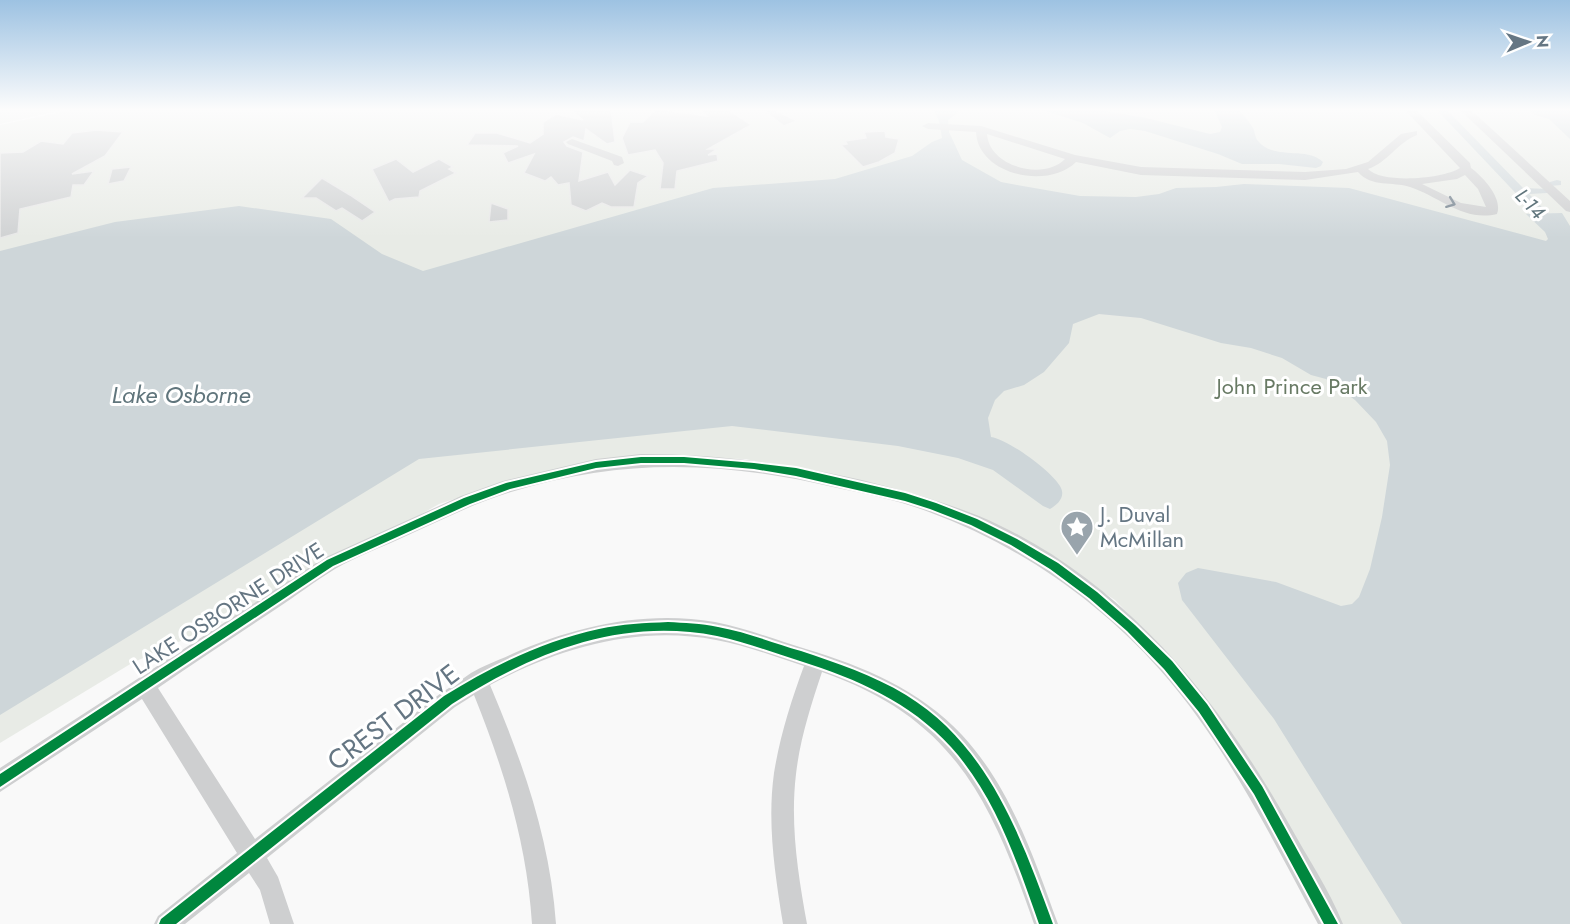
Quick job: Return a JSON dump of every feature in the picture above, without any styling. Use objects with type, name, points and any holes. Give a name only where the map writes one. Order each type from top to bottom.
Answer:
[{"type":"street","points":[[602,152],[618,159],[618,163]]},
{"type":"street","points":[[987,152],[1013,168],[1037,173],[1064,168],[1073,158]]},
{"type":"street","points":[[1054,152],[1140,171],[1370,178],[1413,184],[1457,206],[1476,211],[1493,211],[1492,203],[1486,193],[1472,173],[1465,170]]},
{"type":"street","points":[[1305,176],[1347,172],[1382,164],[1400,152]]},
{"type":"street","points":[[1454,152],[1466,165],[1465,170]]},
{"type":"street","points":[[1510,152],[1570,208]]},
{"type":"street","points":[[1366,166],[1370,178]]},
{"type":"street","points":[[1413,184],[1416,181],[1457,175],[1465,170]]},
{"type":"street","name":"LAKE OSBORNE DRIVE","points":[[0,781],[330,563],[466,501],[509,486],[596,465],[641,460],[684,460],[754,466],[796,472],[905,497],[974,522],[1024,548],[1093,595],[1131,628],[1203,708],[1257,790],[1330,924]]},
{"type":"street","name":"CREST DRIVE","points":[[166,924],[448,700],[478,680],[554,644],[592,634],[630,628],[668,627],[729,634],[862,676],[891,691],[931,720],[956,744],[978,771],[998,802],[1014,837],[1046,924]]},
{"type":"street","points":[[795,924],[786,869],[784,786],[788,755],[798,713],[816,660]]},
{"type":"street","points":[[478,680],[526,804],[537,858],[544,924]]},
{"type":"street","points":[[145,685],[270,885],[282,924]]},
{"type":"green space","name":"Lake Osborne","points":[[0,152],[1570,152],[1570,924],[1337,924],[1180,668],[1115,600],[1055,561],[927,501],[838,477],[745,459],[632,457],[603,459],[519,478],[439,504],[269,601],[132,663],[0,743]]},
{"type":"water","name":"Lake Osborne","points":[[918,152],[958,152],[962,160],[1001,182],[1080,196],[1136,197],[1159,194],[1176,188],[1244,184],[1349,188],[1546,241],[1548,239],[1545,232],[1526,214],[1562,213],[1570,226],[1570,924],[1402,924],[1274,719],[1182,600],[1178,583],[1186,573],[1198,568],[1276,582],[1341,606],[1352,604],[1359,597],[1370,569],[1382,517],[1390,465],[1387,441],[1376,422],[1355,400],[1326,379],[1311,375],[1282,358],[1251,348],[1221,343],[1141,318],[1099,314],[1073,324],[1069,343],[1044,372],[1024,385],[1004,391],[995,400],[988,418],[991,437],[1018,450],[1039,464],[1055,479],[1062,490],[1062,496],[1059,502],[1050,509],[993,470],[958,458],[898,446],[732,426],[419,459],[0,715],[0,251],[115,222],[239,206],[331,219],[382,254],[423,271],[713,188],[835,179],[912,156]]},
{"type":"water","points":[[1212,152],[1282,152],[1308,155],[1323,162],[1316,168],[1279,164],[1242,164]]},
{"type":"building","points":[[108,152],[72,174],[94,171],[84,185],[73,185],[71,197],[20,209],[18,233],[0,238],[0,153]]},
{"type":"building","points":[[583,152],[579,181],[608,172],[615,185],[630,170],[648,176],[638,183],[634,207],[611,207],[602,203],[586,211],[571,205],[569,183],[558,185],[551,177],[545,181],[524,173],[534,154],[508,163],[503,153]]},
{"type":"building","points":[[627,152],[644,152],[628,155]]},
{"type":"building","points":[[656,152],[712,152],[708,155],[717,154],[718,161],[677,171],[675,189],[660,189],[663,163]]},
{"type":"building","points":[[848,152],[895,152],[879,162],[863,167]]},
{"type":"building","points":[[396,159],[413,172],[439,159],[453,167],[449,169],[456,173],[420,191],[419,197],[395,199],[389,202],[372,169]]},
{"type":"building","points":[[131,167],[124,181],[108,184],[112,169]]},
{"type":"building","points":[[322,178],[375,212],[362,221],[342,208],[336,211],[316,198],[302,198]]},
{"type":"building","points":[[491,203],[508,209],[508,220],[489,222]]},
{"type":"waterway","name":"L-14","points":[[1482,152],[1568,241],[1570,247]]},
{"type":"waterway","points":[[1520,191],[1543,191]]},
{"type":"cycle path","points":[[0,781],[330,563],[467,501],[509,486],[596,465],[641,460],[684,460],[754,466],[796,472],[905,497],[933,506],[974,522],[1014,542],[1054,566],[1093,595],[1131,628],[1168,665],[1203,708],[1258,790],[1331,924]]},
{"type":"cycle path","points":[[166,924],[448,700],[478,682],[508,665],[569,641],[634,628],[668,627],[703,629],[728,634],[844,670],[884,688],[921,712],[955,743],[986,784],[1009,829],[1046,924]]},
{"type":"place","name":"J. Duval McMillan","points":[[1077,556]]},
{"type":"park label","name":"John Prince Park","points":[[1292,386]]}]
